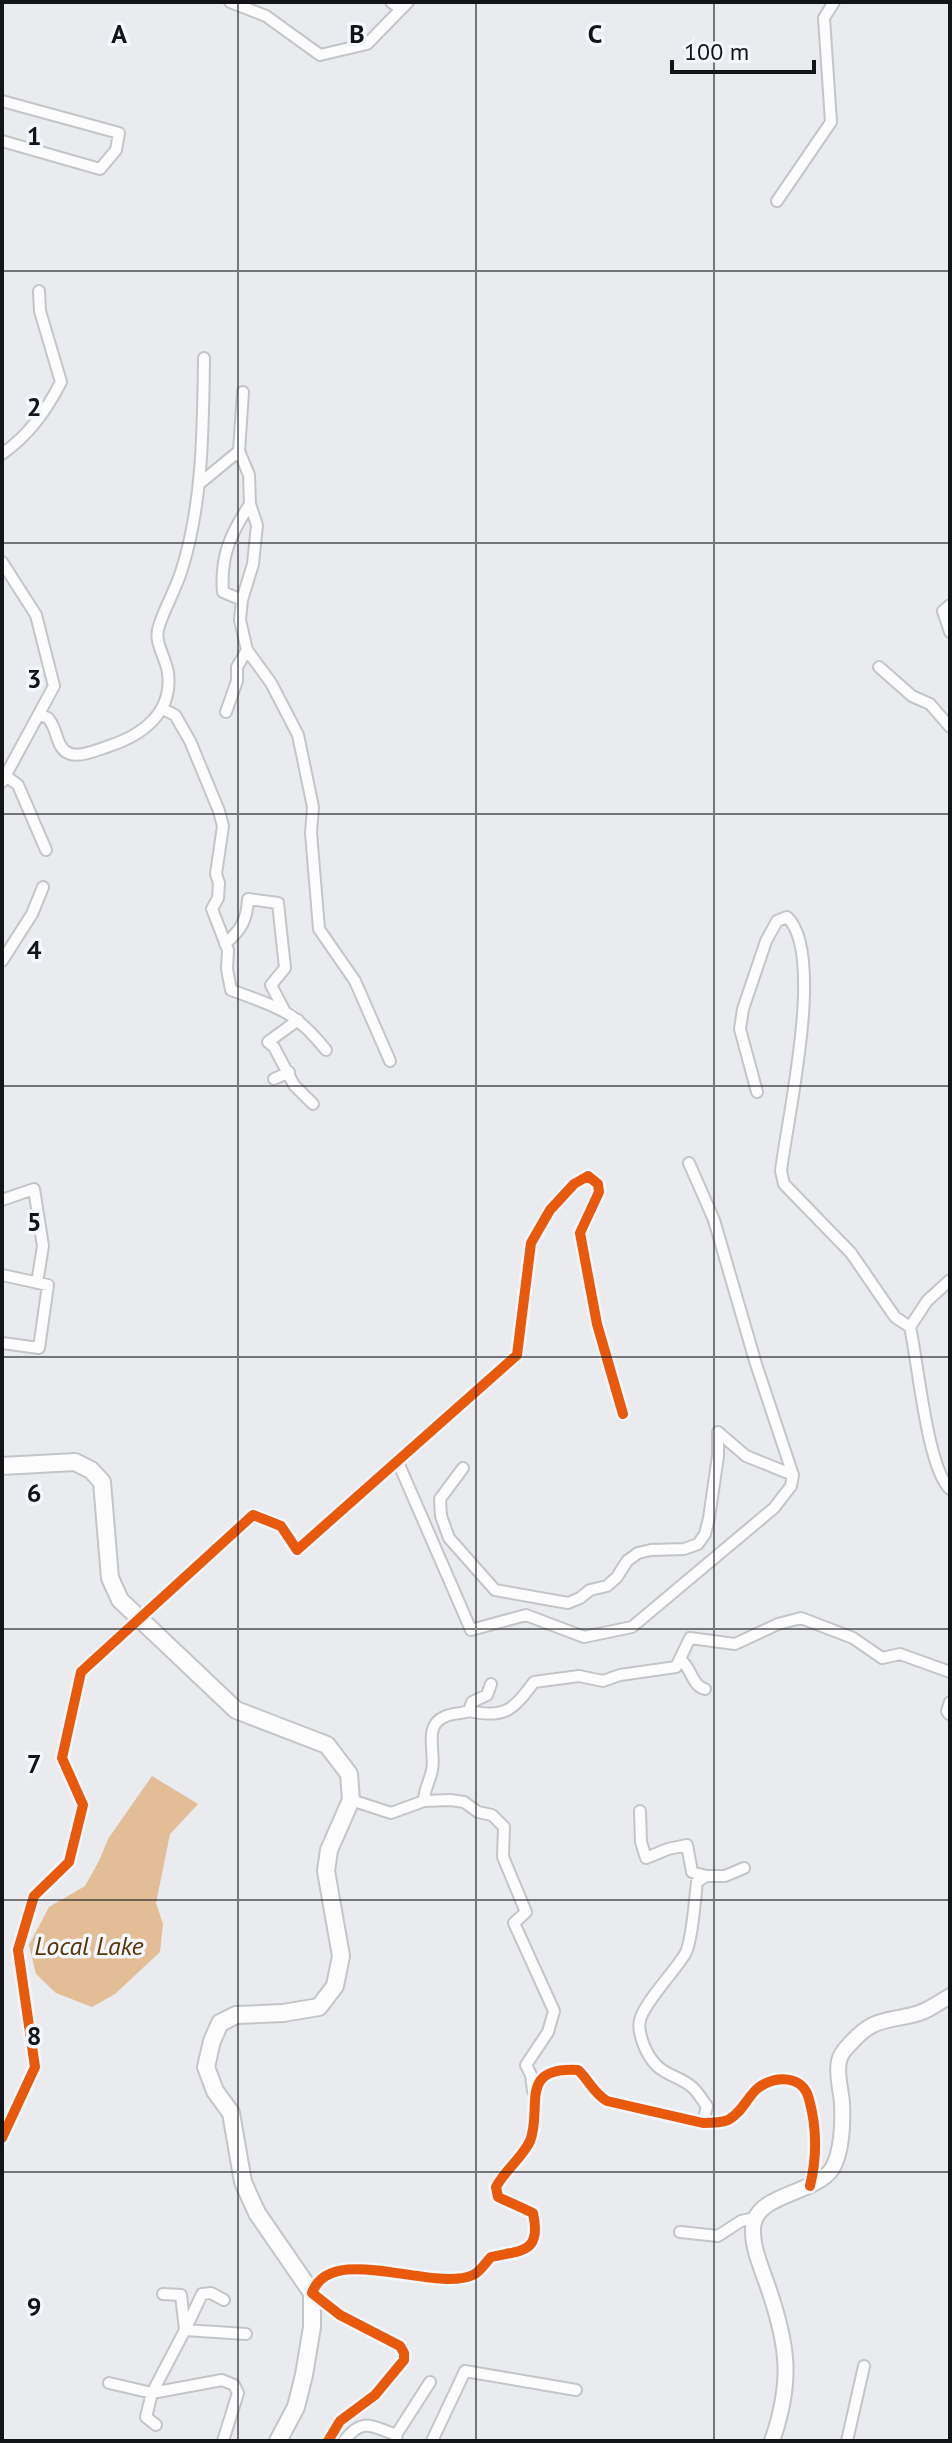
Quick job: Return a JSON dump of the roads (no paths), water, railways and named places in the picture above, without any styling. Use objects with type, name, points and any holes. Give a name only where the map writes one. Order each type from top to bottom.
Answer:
[{"type":"main road","points":[[2,1466],[75,1462],[91,1470],[102,1482],[110,1578],[120,1600],[236,1710],[327,1745],[349,1774],[351,1800],[329,1850],[326,1871],[341,1956],[335,1986],[319,2007],[283,2013],[236,2015],[220,2023],[206,2067],[215,2091],[231,2113],[243,2182],[252,2202],[312,2293],[312,2327],[304,2375],[296,2407],[278,2441]]},
{"type":"main road","points":[[772,2441],[782,2408],[785,2346],[757,2253],[753,2228],[755,2218],[767,2205],[810,2186],[832,2169],[837,2155],[842,2105],[839,2060],[846,2048],[879,2020],[914,2015],[950,1996]]},
{"type":"street","points":[[230,2],[266,16],[320,55],[367,44],[405,5]]},
{"type":"street","points":[[391,2],[405,5]]},
{"type":"street","points":[[777,201],[831,122],[824,18],[834,2]]},
{"type":"street","points":[[2,101],[119,133],[116,150],[100,169],[2,141]]},
{"type":"street","points":[[2,454],[22,440],[48,406],[61,382],[40,311],[39,291]]},
{"type":"street","points":[[40,715],[48,718],[63,751],[70,755],[84,754],[130,739],[148,726],[163,709],[168,672],[160,650],[158,627],[183,567],[199,484],[204,358]]},
{"type":"street","points":[[243,392],[239,451],[249,475],[250,504],[257,525],[253,564],[242,600],[240,620],[247,650],[271,683],[298,735],[313,807],[311,833],[319,929],[355,981],[390,1061]]},
{"type":"street","points":[[199,484],[239,451]]},
{"type":"street","points":[[242,600],[223,592],[222,579],[229,536],[250,504]]},
{"type":"street","points":[[3,565],[36,615],[54,686],[4,779],[18,785],[46,850]]},
{"type":"street","points":[[950,605],[943,611],[950,632]]},
{"type":"street","points":[[226,712],[237,681],[237,667],[247,650]]},
{"type":"street","points":[[879,667],[912,696],[930,704],[950,727]]},
{"type":"street","points":[[163,709],[175,715],[190,741],[223,826],[216,874],[218,898],[212,909],[225,944],[231,990],[284,1010],[308,1027],[326,1050]]},
{"type":"street","points":[[2,961],[32,914],[43,887]]},
{"type":"street","points":[[225,944],[241,930],[247,915],[248,899],[278,903],[285,968],[271,985],[284,1010]]},
{"type":"street","points":[[757,1092],[740,1029],[743,1009],[766,941],[777,921],[787,917],[796,925],[803,945],[804,1001],[781,1171],[784,1184],[851,1253],[895,1317],[910,1327]]},
{"type":"street","points":[[298,1020],[268,1042],[274,1047],[294,1085],[313,1104]]},
{"type":"street","points":[[274,1079],[289,1072]]},
{"type":"street","points":[[397,1460],[471,1630],[526,1615],[584,1637],[632,1627],[774,1508],[791,1486],[793,1475],[756,1364],[714,1220],[689,1163]]},
{"type":"street","points":[[2,2136],[35,2067],[18,1950],[34,1896],[69,1862],[83,1805],[62,1758],[81,1672],[253,1515],[281,1526],[297,1550],[517,1355],[531,1243],[550,1210],[574,1184],[588,1176],[598,1184],[599,1192],[580,1233],[597,1324],[623,1414]]},
{"type":"street","points":[[2,1200],[34,1189],[43,1246],[37,1283]]},
{"type":"street","points":[[2,1275],[48,1285],[39,1348],[2,1343]]},
{"type":"street","points":[[950,1280],[927,1301],[910,1327],[926,1424],[942,1480],[950,1489]]},
{"type":"street","points":[[463,1468],[440,1499],[441,1516],[449,1538],[495,1590],[568,1603],[590,1590],[607,1586],[627,1561],[638,1553],[684,1549],[698,1544],[705,1534],[709,1518],[718,1456],[718,1432],[746,1456],[793,1475]]},
{"type":"street","points":[[424,1801],[424,1791],[432,1771],[432,1736],[435,1724],[444,1716],[469,1711],[493,1715],[508,1711],[534,1682],[579,1676],[603,1681],[620,1675],[676,1667],[690,1638],[735,1644],[778,1624],[801,1618],[853,1638],[882,1658],[900,1654],[950,1672]]},
{"type":"street","points":[[681,1660],[687,1665],[695,1683],[705,1689]]},
{"type":"street","points":[[469,1711],[472,1702],[487,1695],[491,1684]]},
{"type":"street","points":[[328,2441],[348,2414],[375,2395],[404,2360],[404,2353],[400,2346],[340,2315],[312,2293],[315,2284],[341,2270],[359,2269],[418,2277],[475,2275],[491,2257],[513,2255],[528,2249],[535,2238],[533,2213],[498,2197],[496,2187],[529,2143],[533,2130],[534,2095],[526,2065],[548,2032],[554,2011],[514,1923],[526,1912],[503,1857],[504,1827],[492,1815],[478,1812],[464,1802],[424,1801],[391,1813],[351,1800]]},
{"type":"street","points":[[640,1811],[641,1842],[646,1858],[687,1845],[692,1872],[725,1876],[744,1868]]},
{"type":"street","points":[[703,2123],[707,2106],[691,2086],[664,2073],[651,2059],[640,2034],[639,2020],[665,1985],[672,1969],[686,1954],[697,1882],[706,1876]]},
{"type":"street","points":[[534,2095],[538,2083],[546,2077],[557,2071],[578,2070],[598,2096],[607,2101],[703,2123],[717,2123],[730,2119],[758,2088],[781,2079],[793,2080],[802,2085],[808,2094],[814,2124],[816,2146],[810,2186]]},
{"type":"street","points":[[680,2232],[718,2236],[741,2221],[755,2218]]},
{"type":"street","points":[[156,2425],[146,2417],[152,2393],[202,2294],[211,2293],[224,2300]]},
{"type":"street","points":[[163,2294],[181,2295],[185,2330]]},
{"type":"street","points":[[185,2330],[246,2334]]},
{"type":"street","points":[[847,2441],[864,2366]]},
{"type":"street","points":[[432,2441],[465,2371],[576,2390]]},
{"type":"street","points":[[109,2383],[152,2393],[222,2380],[234,2385],[238,2393],[237,2401],[223,2441]]},
{"type":"street","points":[[344,2441],[361,2425],[369,2425],[396,2438],[430,2382]]},
{"type":"water","name":"Local Lake","points":[[152,1776],[198,1804],[170,1834],[156,1903],[163,1924],[160,1952],[115,1994],[92,2007],[56,1993],[36,1974],[29,1945],[49,1907],[85,1886],[108,1839]]}]
